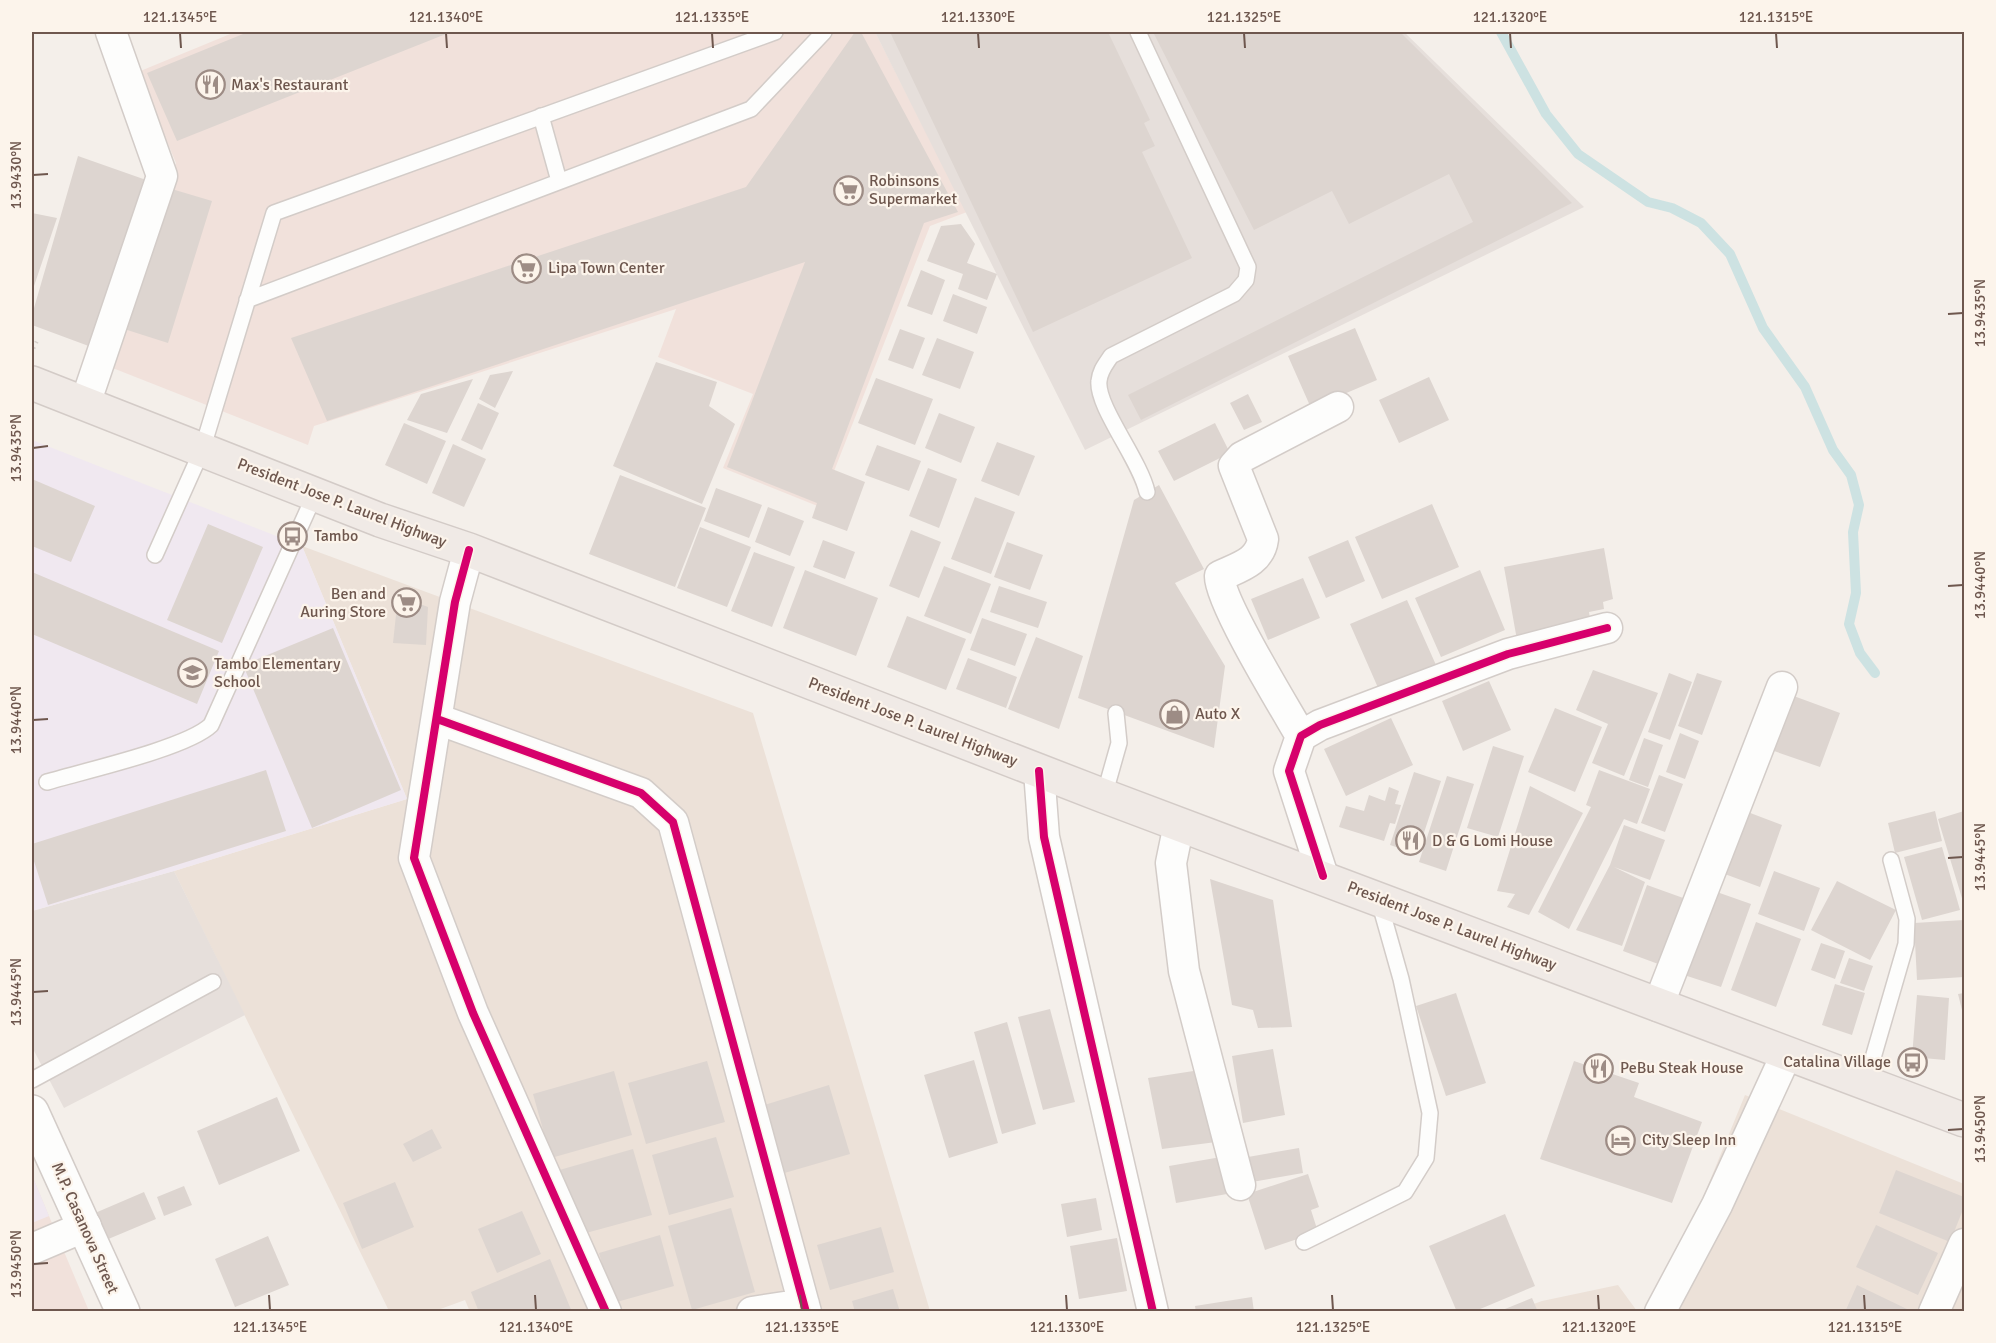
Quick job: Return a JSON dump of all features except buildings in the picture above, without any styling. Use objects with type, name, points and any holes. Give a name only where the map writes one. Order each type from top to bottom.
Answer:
[{"type":"highway","name":"President Jose P. Laurel Highway","points":[[32,383],[380,520],[469,550],[1104,796],[1323,876],[1658,1006],[1965,1120]]},
{"type":"street","points":[[85,404],[162,176],[111,32]]},
{"type":"street","points":[[1301,736],[1230,609],[1219,583],[1220,576],[1252,561],[1261,552],[1263,539],[1234,466],[1242,457],[1338,407]]},
{"type":"street","points":[[469,550],[455,602],[414,858],[473,1013],[606,1311]]},
{"type":"street","points":[[1323,876],[1289,771],[1301,736],[1320,725],[1508,654],[1607,628]]},
{"type":"street","points":[[1658,1006],[1782,687]]},
{"type":"street","points":[[437,719],[641,793],[673,822],[805,1307],[752,1311]]},
{"type":"street","points":[[1039,771],[1044,837],[1153,1311]]},
{"type":"street","points":[[1179,824],[1171,863],[1184,971],[1240,1185]]},
{"type":"street","points":[[1660,1311],[1718,1205],[1787,1053]]},
{"type":"street","name":"M.P. Casanova Street","points":[[32,1112],[123,1311]]},
{"type":"street","points":[[32,1249],[86,1226]]},
{"type":"street","points":[[1942,1306],[1965,1244]]},
{"type":"lane","points":[[155,555],[202,450],[274,213],[775,32]]},
{"type":"lane","points":[[248,300],[751,109],[824,32]]},
{"type":"lane","points":[[1138,32],[1248,267],[1246,280],[1234,294],[1111,356],[1101,371],[1098,383],[1100,396],[1136,459],[1147,492]]},
{"type":"lane","points":[[542,116],[559,182]]},
{"type":"lane","points":[[47,782],[178,743],[202,734],[211,725],[315,494]]},
{"type":"lane","points":[[1104,796],[1119,743],[1116,713]]},
{"type":"lane","points":[[1866,1082],[1906,944],[1907,919],[1891,860]]},
{"type":"lane","points":[[1304,1242],[1406,1192],[1426,1158],[1430,1113],[1401,979],[1378,898]]},
{"type":"lane","points":[[32,1080],[213,982]]},
{"type":"path","points":[[32,339],[37,341],[32,353]]},
{"type":"shaded area","name":"Lipa Town Center","points":[[235,32],[875,32],[967,212],[930,226],[820,507],[723,468],[753,394],[658,357],[676,309],[314,426],[308,445],[105,365],[176,163],[138,72]]},
{"type":"shaded area","points":[[875,32],[1404,32],[1584,207],[1085,450]]},
{"type":"shaded area","name":"Tambo Elementary School","points":[[32,440],[302,546],[407,799],[174,871],[32,911]]},
{"type":"shaded area","points":[[302,546],[753,713],[930,1311],[470,1312],[465,1300],[435,1311],[389,1311],[174,871],[407,799]]},
{"type":"shaded area","points":[[174,871],[245,1015],[64,1108],[32,1047],[32,911]]},
{"type":"shaded area","points":[[1745,1095],[1964,1184],[1964,1311],[1656,1312]]},
{"type":"shaded area","points":[[32,1175],[49,1216],[89,1311],[32,1311]]},
{"type":"shaded area","points":[[32,1175],[49,1216],[32,1223]]},
{"type":"shaded area","points":[[1618,1285],[1637,1311],[1511,1312],[1542,1301]]},
{"type":"waterway","points":[[1501,32],[1546,114],[1578,154],[1648,202],[1672,208],[1701,223],[1730,254],[1763,328],[1805,387],[1833,450],[1851,475],[1859,505],[1853,532],[1856,593],[1849,624],[1860,653],[1875,673]]},
{"type":"cycle path","points":[[469,550],[455,602],[414,858],[473,1013],[606,1312]]},
{"type":"cycle path","points":[[1323,876],[1289,771],[1301,736],[1320,725],[1508,654],[1607,628]]},
{"type":"cycle path","points":[[437,719],[641,793],[673,822],[806,1312]]},
{"type":"cycle path","points":[[1039,771],[1044,837],[1153,1312]]},
{"type":"place","name":"Max's Restaurant","points":[[210,85]]},
{"type":"place","name":"Robinsons Supermarket","points":[[848,190]]},
{"type":"place","name":"Lipa Town Center","points":[[527,268]]},
{"type":"place","name":"Tambo","points":[[293,536]]},
{"type":"place","name":"Ben and Auring Store","points":[[407,603]]},
{"type":"place","name":"Tambo Elementary School","points":[[193,673]]},
{"type":"place","name":"Auto X","points":[[1174,714]]},
{"type":"place","name":"D & G Lomi House","points":[[1411,841]]},
{"type":"place","name":"Catalina Village","points":[[1912,1062]]},
{"type":"place","name":"PeBu Steak House","points":[[1599,1068]]},
{"type":"place","name":"City Sleep Inn","points":[[1621,1140]]}]
